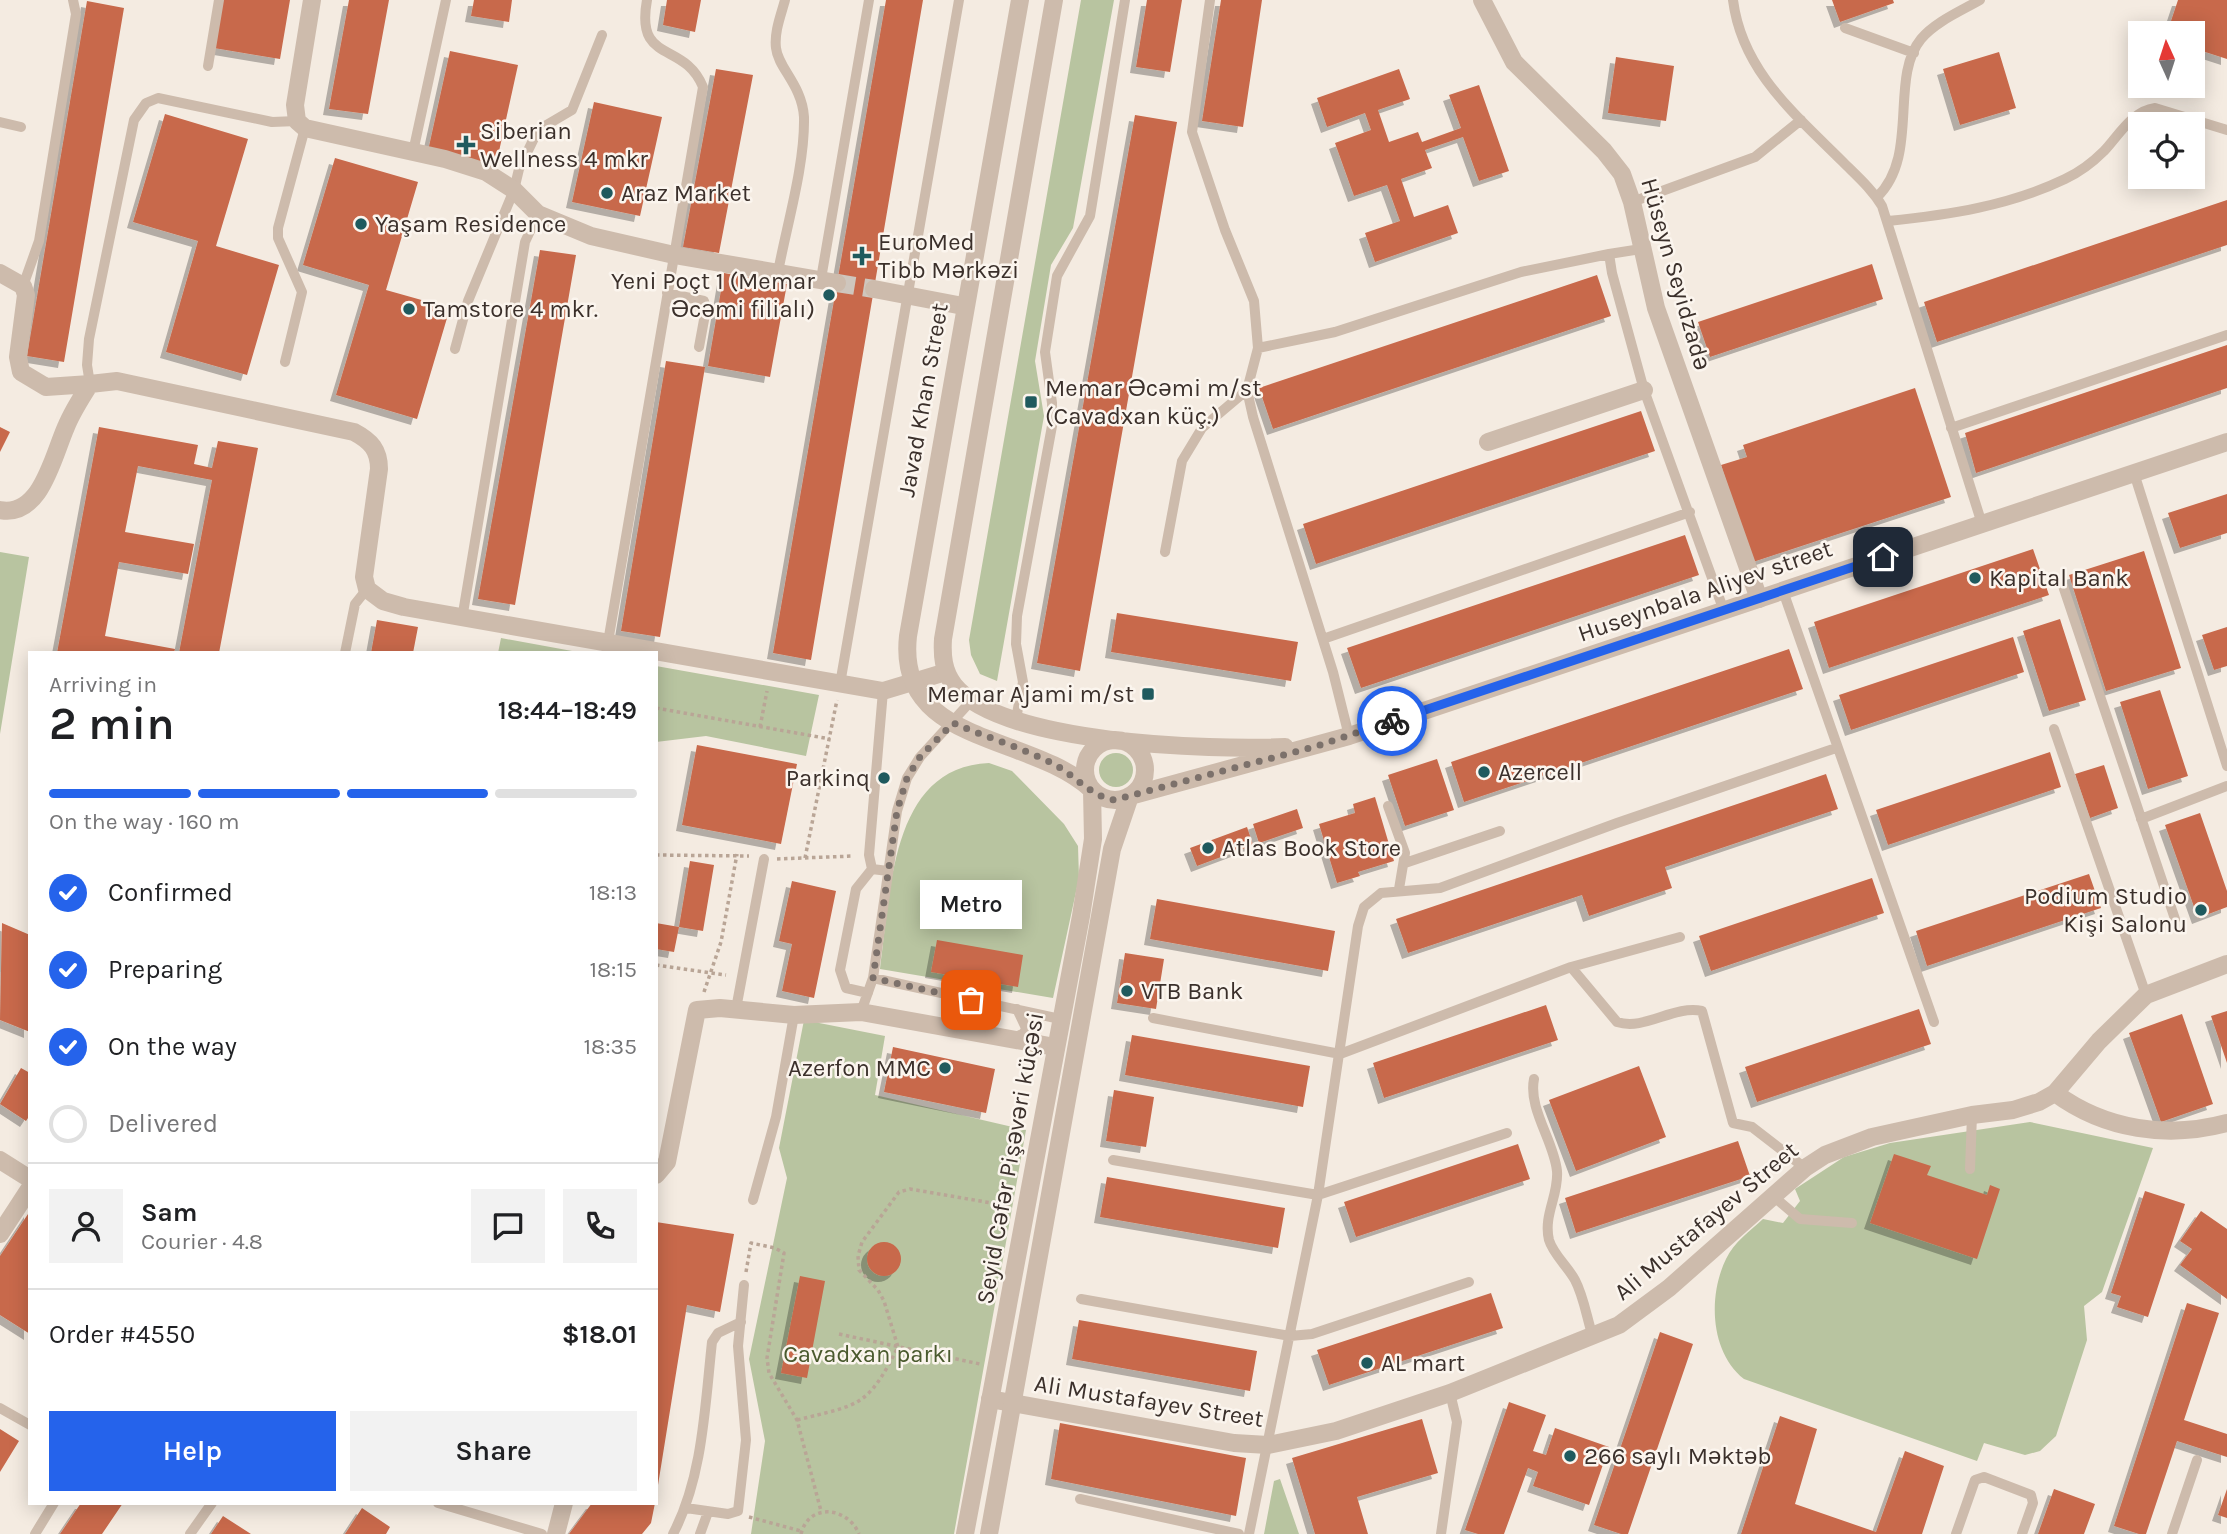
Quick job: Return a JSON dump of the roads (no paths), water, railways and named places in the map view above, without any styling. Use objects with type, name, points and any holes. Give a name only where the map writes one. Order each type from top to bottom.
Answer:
[{"type":"street","points":[[312,0],[295,105],[301,124],[486,172],[514,190],[538,214],[591,236],[674,255],[829,281]]},
{"type":"street","name":"Javad Khan Street","points":[[912,684],[907,663],[908,636],[1020,0]]},
{"type":"street","points":[[1054,0],[943,639],[946,672],[961,693],[972,700],[1016,719],[1062,731],[1123,741],[1227,748],[1317,746]]},
{"type":"street","name":"Hüseyn Seyidzadə","points":[[1482,0],[1514,62],[1604,151],[1622,174],[1632,202],[1657,308],[1759,600]]},
{"type":"street","points":[[0,273],[23,286],[26,302],[18,357],[21,372],[34,383],[46,387],[117,381],[327,426],[366,439],[379,456],[379,469],[364,577],[367,589],[393,604],[463,619],[657,651]]},
{"type":"street","points":[[874,289],[964,306]]},
{"type":"street","points":[[0,510],[25,506],[40,489],[72,414],[90,384]]},
{"type":"street","points":[[1488,442],[1644,390]]},
{"type":"street","name":"Huseynbala Aliyev street","points":[[1317,746],[2227,442]]},
{"type":"street","points":[[658,651],[883,691],[946,672]]},
{"type":"street","points":[[912,684],[923,702],[953,723],[1051,763],[1092,790],[1114,800],[1317,746]]},
{"type":"street","points":[[1092,790],[1085,773],[1089,754],[1104,742],[1123,741],[1140,752],[1146,771],[1144,781],[1130,796]]},
{"type":"street","name":"Seyid Cəfər Pişəvəri küçəsi","points":[[965,1534],[1090,866],[1092,790]]},
{"type":"street","name":"Seyid Cəfər Pişəvəri küçəsi","points":[[989,1534],[1112,849],[1130,796]]},
{"type":"street","points":[[2227,964],[2146,995],[2099,1041],[2056,1093],[2096,1118],[2137,1128],[2168,1131],[2206,1129],[2227,1123]]},
{"type":"street","points":[[658,1172],[667,1162],[697,1010],[736,1009],[794,1015],[861,1012],[1055,1047]]},
{"type":"street","name":"Ali Mustafayev Street","points":[[990,1399],[1234,1443],[1268,1446],[1336,1431],[1450,1393],[1593,1337],[1636,1314],[1805,1168],[1825,1155],[1872,1137],[1972,1115],[2013,1110],[2056,1093]]},
{"type":"street","points":[[0,1160],[28,1178]]},
{"type":"street","points":[[0,1234],[28,1191]]},
{"type":"street","points":[[556,1534],[563,1505]]},
{"type":"lane","points":[[23,286],[39,241],[76,14],[73,0]]},
{"type":"lane","points":[[208,66],[219,0]]},
{"type":"lane","points":[[413,152],[446,0]]},
{"type":"lane","points":[[608,642],[703,87],[696,71],[650,41],[644,29],[647,0]]},
{"type":"lane","points":[[778,272],[803,139],[801,94],[776,50],[777,28],[785,0]]},
{"type":"lane","points":[[829,281],[869,0]]},
{"type":"lane","points":[[839,684],[959,0]]},
{"type":"lane","points":[[1016,719],[1023,682],[1016,644],[1017,616],[1052,426],[1046,341],[1057,275],[1090,216],[1125,0]]},
{"type":"lane","points":[[1210,0],[1192,132],[1225,230],[1254,302],[1258,348],[1247,390],[1323,639],[1349,736]]},
{"type":"lane","points":[[1733,0],[1742,41],[1753,64],[1801,120],[1877,197],[1888,221],[1982,524]]},
{"type":"lane","points":[[1877,197],[1893,177],[1914,53],[1921,39],[1980,0]]},
{"type":"lane","points":[[1845,28],[1914,53]]},
{"type":"lane","points":[[455,349],[476,280],[514,190],[519,169],[538,130],[572,110],[602,35]]},
{"type":"lane","points":[[90,384],[87,365],[89,339],[134,120],[146,103],[158,98],[272,122],[301,124],[278,228],[278,238],[302,292],[285,362]]},
{"type":"lane","points":[[1888,221],[1976,210],[2064,179],[2102,153],[2136,115],[2146,109],[2155,108],[2227,130]]},
{"type":"lane","points":[[1632,202],[1755,157],[1801,120]]},
{"type":"lane","points":[[0,122],[21,127]]},
{"type":"lane","points":[[463,619],[525,242],[538,214]]},
{"type":"lane","points":[[1258,348],[1335,332],[1521,272],[1641,249]]},
{"type":"lane","points":[[1609,254],[1644,390],[1724,611]]},
{"type":"lane","points":[[667,293],[704,301],[706,309],[699,347]]},
{"type":"lane","points":[[1951,428],[2227,335]]},
{"type":"lane","points":[[1165,552],[1182,461],[1202,428],[1247,390]]},
{"type":"lane","points":[[2134,473],[2227,766]]},
{"type":"lane","points":[[1323,639],[1690,512]]},
{"type":"lane","points":[[2063,586],[2175,919]]},
{"type":"lane","points":[[345,651],[355,604],[367,589]]},
{"type":"lane","points":[[1783,591],[1934,1022]]},
{"type":"lane","points":[[872,869],[869,855],[883,691]]},
{"type":"lane","points":[[861,1012],[873,978],[897,811],[907,778],[920,757],[972,700]]},
{"type":"lane","points":[[2054,729],[2146,995]]},
{"type":"lane","points":[[1249,1534],[1318,1195],[1358,926],[1364,907],[1381,893],[1399,890],[1423,892],[1440,888],[1617,823],[1836,748]]},
{"type":"lane","points":[[2141,819],[2227,786]]},
{"type":"lane","points":[[1388,806],[1405,852],[1399,890]]},
{"type":"lane","points":[[1405,863],[1500,831]]},
{"type":"lane","points":[[736,1009],[764,859]]},
{"type":"lane","points":[[872,869],[888,871]]},
{"type":"lane","points":[[868,993],[846,988],[840,970],[856,889],[872,869]]},
{"type":"lane","points":[[1153,1018],[1340,1054],[1571,967],[1679,937]]},
{"type":"lane","points":[[1571,967],[1617,1022],[1628,1026],[1689,1010],[1702,1011],[1733,1124],[1752,1127],[1805,1168]]},
{"type":"lane","points":[[873,978],[1060,1019]]},
{"type":"lane","points":[[1011,1039],[1024,1033],[1026,1028],[1017,1009]]},
{"type":"lane","points":[[754,1200],[776,1117],[794,1015]]},
{"type":"lane","points":[[1534,1079],[1532,1091],[1549,1136],[1557,1169],[1557,1184],[1547,1228],[1550,1243],[1576,1282],[1593,1337]]},
{"type":"lane","points":[[1970,1169],[1972,1115]]},
{"type":"lane","points":[[1113,1160],[1318,1195],[1507,1133]]},
{"type":"lane","points":[[1773,1196],[1800,1219],[1852,1223]]},
{"type":"lane","points":[[1081,1299],[1290,1336],[1312,1334],[1469,1282]]},
{"type":"lane","points":[[687,1508],[734,1514],[738,1511],[746,1440],[738,1346],[744,1284]]},
{"type":"lane","points":[[673,1534],[687,1508],[705,1409],[712,1342],[718,1333],[741,1322]]},
{"type":"lane","points":[[1441,1534],[1457,1422],[1450,1393]]},
{"type":"lane","points":[[0,1408],[28,1424]]},
{"type":"lane","points":[[2172,1534],[2197,1460]]},
{"type":"lane","points":[[1956,1534],[1975,1480],[1984,1477],[2031,1496],[2033,1503],[2022,1534]]},
{"type":"lane","points":[[1080,1499],[1238,1534]]},
{"type":"lane","points":[[35,1534],[53,1505]]},
{"type":"lane","points":[[190,1534],[211,1505]]},
{"type":"lane","points":[[445,1505],[542,1534]]},
{"type":"lane","points":[[700,1534],[708,1512]]},
{"type":"tunnel","points":[[837,283],[874,289]]},
{"type":"place","name":"Siberian Wellness 4 mkr","points":[[466,145]]},
{"type":"place","name":"Araz Market","points":[[607,193]]},
{"type":"place","name":"Yaşam Residence","points":[[361,224]]},
{"type":"place","name":"EuroMed Tibb Mərkəzi","points":[[862,256]]},
{"type":"place","name":"Yeni Poçt 1 (Memar Əcəmi filialı)","points":[[829,295]]},
{"type":"place","name":"Tamstore 4 mkr.","points":[[409,309]]},
{"type":"place","name":"Memar Əcəmi m/st (Cavadxan küç.)","points":[[1031,402]]},
{"type":"place","name":"Kapital Bank","points":[[1975,578]]},
{"type":"place","name":"Memar Ajami m/st","points":[[1148,694]]},
{"type":"place","name":"Azercell","points":[[1484,772]]},
{"type":"place","name":"Parkinq","points":[[884,778]]},
{"type":"place","name":"Atlas Book Store","points":[[1208,848]]},
{"type":"place","name":"Podium Studio Kişi Salonu","points":[[2201,910]]},
{"type":"place","name":"VTB Bank","points":[[1127,991]]},
{"type":"place","name":"Metro","points":[[971,1000]]},
{"type":"place","name":"Azerfon MMC","points":[[945,1068]]},
{"type":"place","name":"AL mart","points":[[1367,1363]]},
{"type":"place","name":"266 saylı Məktəb","points":[[1570,1456]]},
{"type":"park label","name":"Cavadxan parkı","points":[[868,1354]]}]
